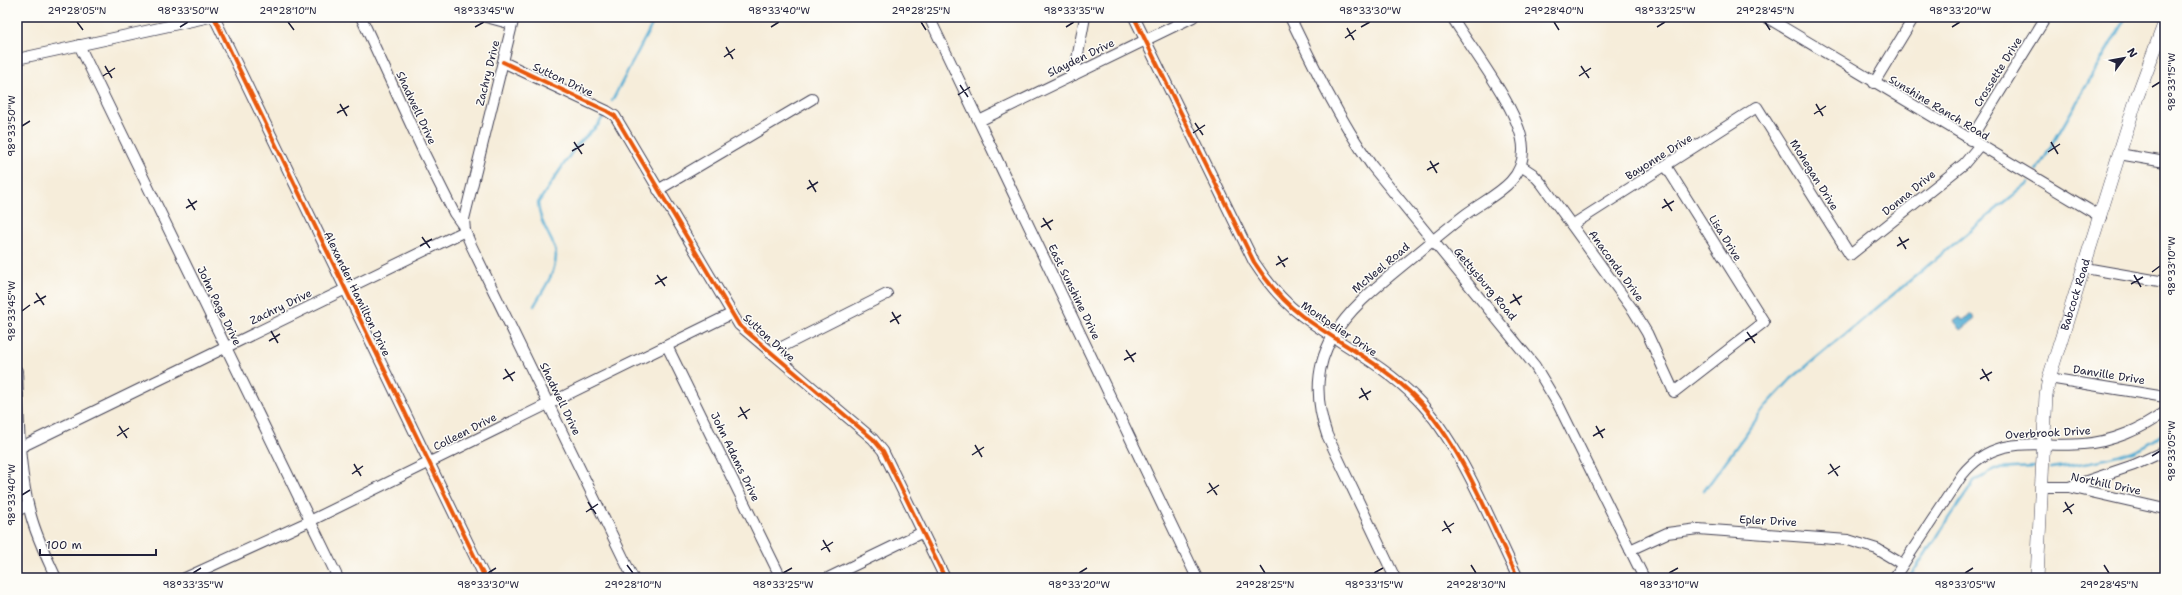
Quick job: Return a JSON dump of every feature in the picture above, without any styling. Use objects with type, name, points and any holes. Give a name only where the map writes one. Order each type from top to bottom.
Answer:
[{"type":"main road","name":"Babcock Road","points":[[2037,578],[2041,487],[2049,378],[2101,218],[2119,154],[2160,49],[2165,22]]},
{"type":"street","points":[[17,59],[210,17]]},
{"type":"street","name":"Alexander Hamilton Drive","points":[[214,17],[485,578]]},
{"type":"street","name":"Shadwell Drive","points":[[361,17],[423,151],[454,213],[465,230],[633,578]]},
{"type":"street","points":[[486,17],[513,20]]},
{"type":"street","name":"East Sunshine Drive","points":[[929,17],[1197,578]]},
{"type":"street","points":[[1074,75],[1085,17]]},
{"type":"street","name":"Montpelier Drive","points":[[1134,17],[1254,262],[1271,286],[1301,315],[1385,371],[1416,398],[1433,417],[1460,459],[1518,578]]},
{"type":"street","name":"Slayden Drive","points":[[979,122],[1193,17]]},
{"type":"street","name":"Gettysburg Road","points":[[1290,17],[1326,92],[1353,138],[1372,166],[1535,366],[1559,406],[1644,578]]},
{"type":"street","name":"McNeel Road","points":[[1395,578],[1323,425],[1319,384],[1323,359],[1332,336],[1346,315],[1365,296],[1467,213],[1506,187],[1514,179],[1521,166],[1524,150],[1519,124],[1452,17]]},
{"type":"street","name":"Sunshine Ranch Road","points":[[1766,17],[2101,218]]},
{"type":"street","points":[[1874,83],[1914,17]]},
{"type":"street","name":"Crossette Drive","points":[[1970,140],[2046,17]]},
{"type":"street","name":"Zachry Drive","points":[[21,447],[345,290],[465,230],[464,219],[513,20]]},
{"type":"street","name":"John Page Drive","points":[[79,45],[338,578]]},
{"type":"street","name":"Sutton Drive","points":[[503,62],[607,110],[615,116],[739,326],[878,444],[883,451],[945,578]]},
{"type":"street","points":[[658,190],[812,99]]},
{"type":"street","name":"Bayonne Drive","points":[[1572,225],[1757,107]]},
{"type":"street","name":"Mohegan Drive","points":[[1757,107],[1850,255]]},
{"type":"street","name":"Donna Drive","points":[[1850,255],[1964,164],[1979,146]]},
{"type":"street","points":[[2119,154],[2165,162]]},
{"type":"street","name":"Anaconda Drive","points":[[1521,166],[1533,174],[1572,225],[1633,310],[1647,333],[1674,392]]},
{"type":"street","name":"Lisa Drive","points":[[1666,166],[1764,322],[1674,392]]},
{"type":"street","points":[[2085,268],[2165,282]]},
{"type":"street","points":[[770,353],[887,294]]},
{"type":"street","name":"Colleen Drive","points":[[186,578],[310,521],[731,314]]},
{"type":"street","name":"John Adams Drive","points":[[667,346],[781,578]]},
{"type":"street","points":[[17,371],[21,447],[28,505],[36,532],[56,578]]},
{"type":"street","name":"Danville Drive","points":[[2049,378],[2165,397]]},
{"type":"street","name":"Overbrook Drive","points":[[1894,578],[1962,474],[1973,462],[1987,453],[2000,447],[2014,444],[2084,444],[2107,440],[2129,432],[2165,412]]},
{"type":"street","points":[[2069,487],[2134,465],[2165,451]]},
{"type":"street","name":"Northill Drive","points":[[2041,487],[2069,487],[2165,509]]},
{"type":"street","points":[[17,510],[28,505]]},
{"type":"street","name":"Epler Drive","points":[[1630,550],[1667,533],[1698,529],[1848,540],[1876,549],[1902,564]]},
{"type":"street","points":[[828,578],[923,532]]},
{"type":"water","points":[[1971,314],[1975,319],[1961,330],[1954,321],[1960,317],[1962,320]]},
{"type":"waterway","points":[[612,101],[656,17]]},
{"type":"waterway","points":[[2037,171],[2126,17]]},
{"type":"waterway","points":[[534,306],[554,269],[556,261],[554,246],[542,220],[538,203],[576,146],[598,125],[603,117]]},
{"type":"waterway","points":[[1704,491],[1766,406],[1791,379],[2029,182]]},
{"type":"waterway","points":[[2051,468],[2096,461],[2126,454],[2153,441],[2165,432]]},
{"type":"waterway","points":[[1909,578],[1974,482],[1994,469],[2034,467]]},
{"type":"cycle path","points":[[214,17],[485,578]]},
{"type":"cycle path","points":[[1134,17],[1254,262],[1275,291],[1288,304],[1316,326],[1390,375],[1417,399],[1433,417],[1461,460],[1474,484],[1518,578]]},
{"type":"cycle path","points":[[503,62],[615,116],[739,325],[873,439],[883,451],[945,578]]}]
